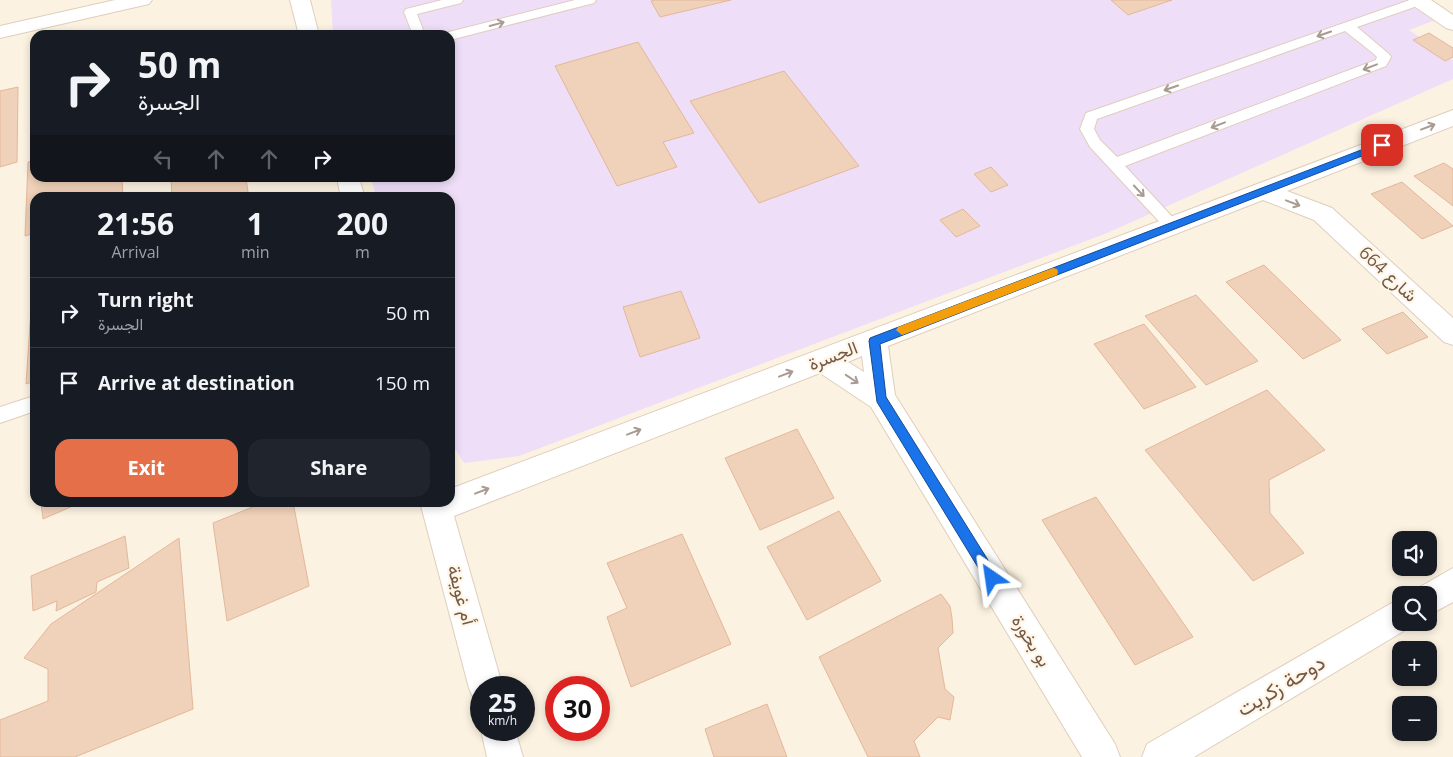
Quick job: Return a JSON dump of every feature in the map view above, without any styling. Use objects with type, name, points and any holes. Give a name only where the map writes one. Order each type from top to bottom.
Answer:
[{"type":"street","points":[[0,32],[142,0]]},
{"type":"street","points":[[300,0],[309,30]]},
{"type":"street","points":[[1419,0],[1453,24]]},
{"type":"street","name":"الجسرة","points":[[455,498],[874,341],[1453,118]]},
{"type":"street","points":[[1310,172],[1323,214]]},
{"type":"street","name":"شارع 664","points":[[1263,191],[1323,214],[1453,334]]},
{"type":"street","name":"بو بخورة","points":[[874,341],[881,398],[1102,757]]},
{"type":"street","name":"بو بخورة","points":[[823,360],[881,398]]},
{"type":"street","name":"أم غويفة","points":[[437,507],[483,676]]},
{"type":"street","points":[[1437,594],[1453,584]]},
{"type":"street","name":"دوحة زكريت","points":[[1160,757],[1392,620]]},
{"type":"street","points":[[501,741],[505,757]]},
{"type":"lane","points":[[417,30],[410,12],[458,0]]},
{"type":"lane","points":[[455,35],[590,0]]},
{"type":"lane","points":[[1172,226],[1095,143],[1087,129],[1091,116],[1419,0]]},
{"type":"lane","points":[[1114,164],[1380,63],[1384,57],[1379,50],[1347,26]]},
{"type":"lane","points":[[0,415],[30,405]]},
{"type":"shaded area","points":[[331,0],[1411,0],[1438,19],[1409,30],[1453,60],[1453,79],[1107,233],[519,456],[464,463],[455,449],[455,192],[375,192],[372,182],[455,182],[455,30],[333,30]]},
{"type":"building","points":[[731,0],[660,17],[651,1]]},
{"type":"building","points":[[1111,0],[1172,0],[1128,15]]},
{"type":"building","points":[[1429,33],[1453,48],[1453,57],[1445,61],[1413,40]]},
{"type":"building","points":[[638,42],[694,133],[663,142],[677,167],[617,186],[555,66]]},
{"type":"building","points":[[784,71],[859,166],[759,203],[690,101]]},
{"type":"building","points":[[18,87],[17,162],[0,167],[0,91]]},
{"type":"building","points":[[30,161],[30,182],[122,182],[123,192],[30,192],[30,234],[25,236],[28,162]]},
{"type":"building","points":[[1444,163],[1453,169],[1453,206],[1414,176]]},
{"type":"building","points":[[991,167],[1008,185],[991,192],[974,174]]},
{"type":"building","points":[[171,182],[247,182],[248,192],[172,192]]},
{"type":"building","points":[[1402,182],[1453,226],[1422,239],[1371,194]]},
{"type":"building","points":[[963,209],[980,226],[956,237],[940,220]]},
{"type":"building","points":[[1264,265],[1341,340],[1303,359],[1226,282]]},
{"type":"building","points":[[681,291],[700,338],[640,357],[623,307]]},
{"type":"building","points":[[1196,295],[1258,361],[1206,385],[1145,316]]},
{"type":"building","points":[[1403,312],[1428,337],[1387,354],[1362,329]]},
{"type":"building","points":[[1144,324],[1196,387],[1144,409],[1094,344]]},
{"type":"building","points":[[30,325],[30,383],[26,384]]},
{"type":"building","points":[[1267,390],[1325,450],[1269,480],[1270,513],[1304,553],[1253,581],[1145,450]]},
{"type":"building","points":[[797,429],[834,498],[760,530],[725,458]]},
{"type":"building","points":[[1096,497],[1193,637],[1135,665],[1042,520]]},
{"type":"building","points":[[42,507],[71,507],[43,519]]},
{"type":"building","points":[[253,507],[294,507],[309,586],[227,621],[213,523]]},
{"type":"building","points":[[839,511],[881,581],[807,620],[767,547]]},
{"type":"building","points":[[682,534],[731,644],[631,687],[607,617],[627,608],[607,563]]},
{"type":"building","points":[[125,536],[129,568],[97,582],[96,592],[56,611],[57,601],[33,611],[31,576]]},
{"type":"building","points":[[179,538],[193,709],[75,757],[0,757],[0,720],[48,701],[48,669],[24,658],[51,624]]},
{"type":"building","points":[[941,594],[950,606],[952,618],[953,633],[938,648],[945,689],[954,697],[950,720],[938,717],[914,741],[920,757],[868,757],[819,657]]},
{"type":"building","points":[[767,704],[787,757],[714,757],[705,729]]},
{"type":"slow traffic","points":[[902,330],[1053,272]]},
{"type":"route","points":[[992,578],[881,398],[874,341],[1382,145]]}]
